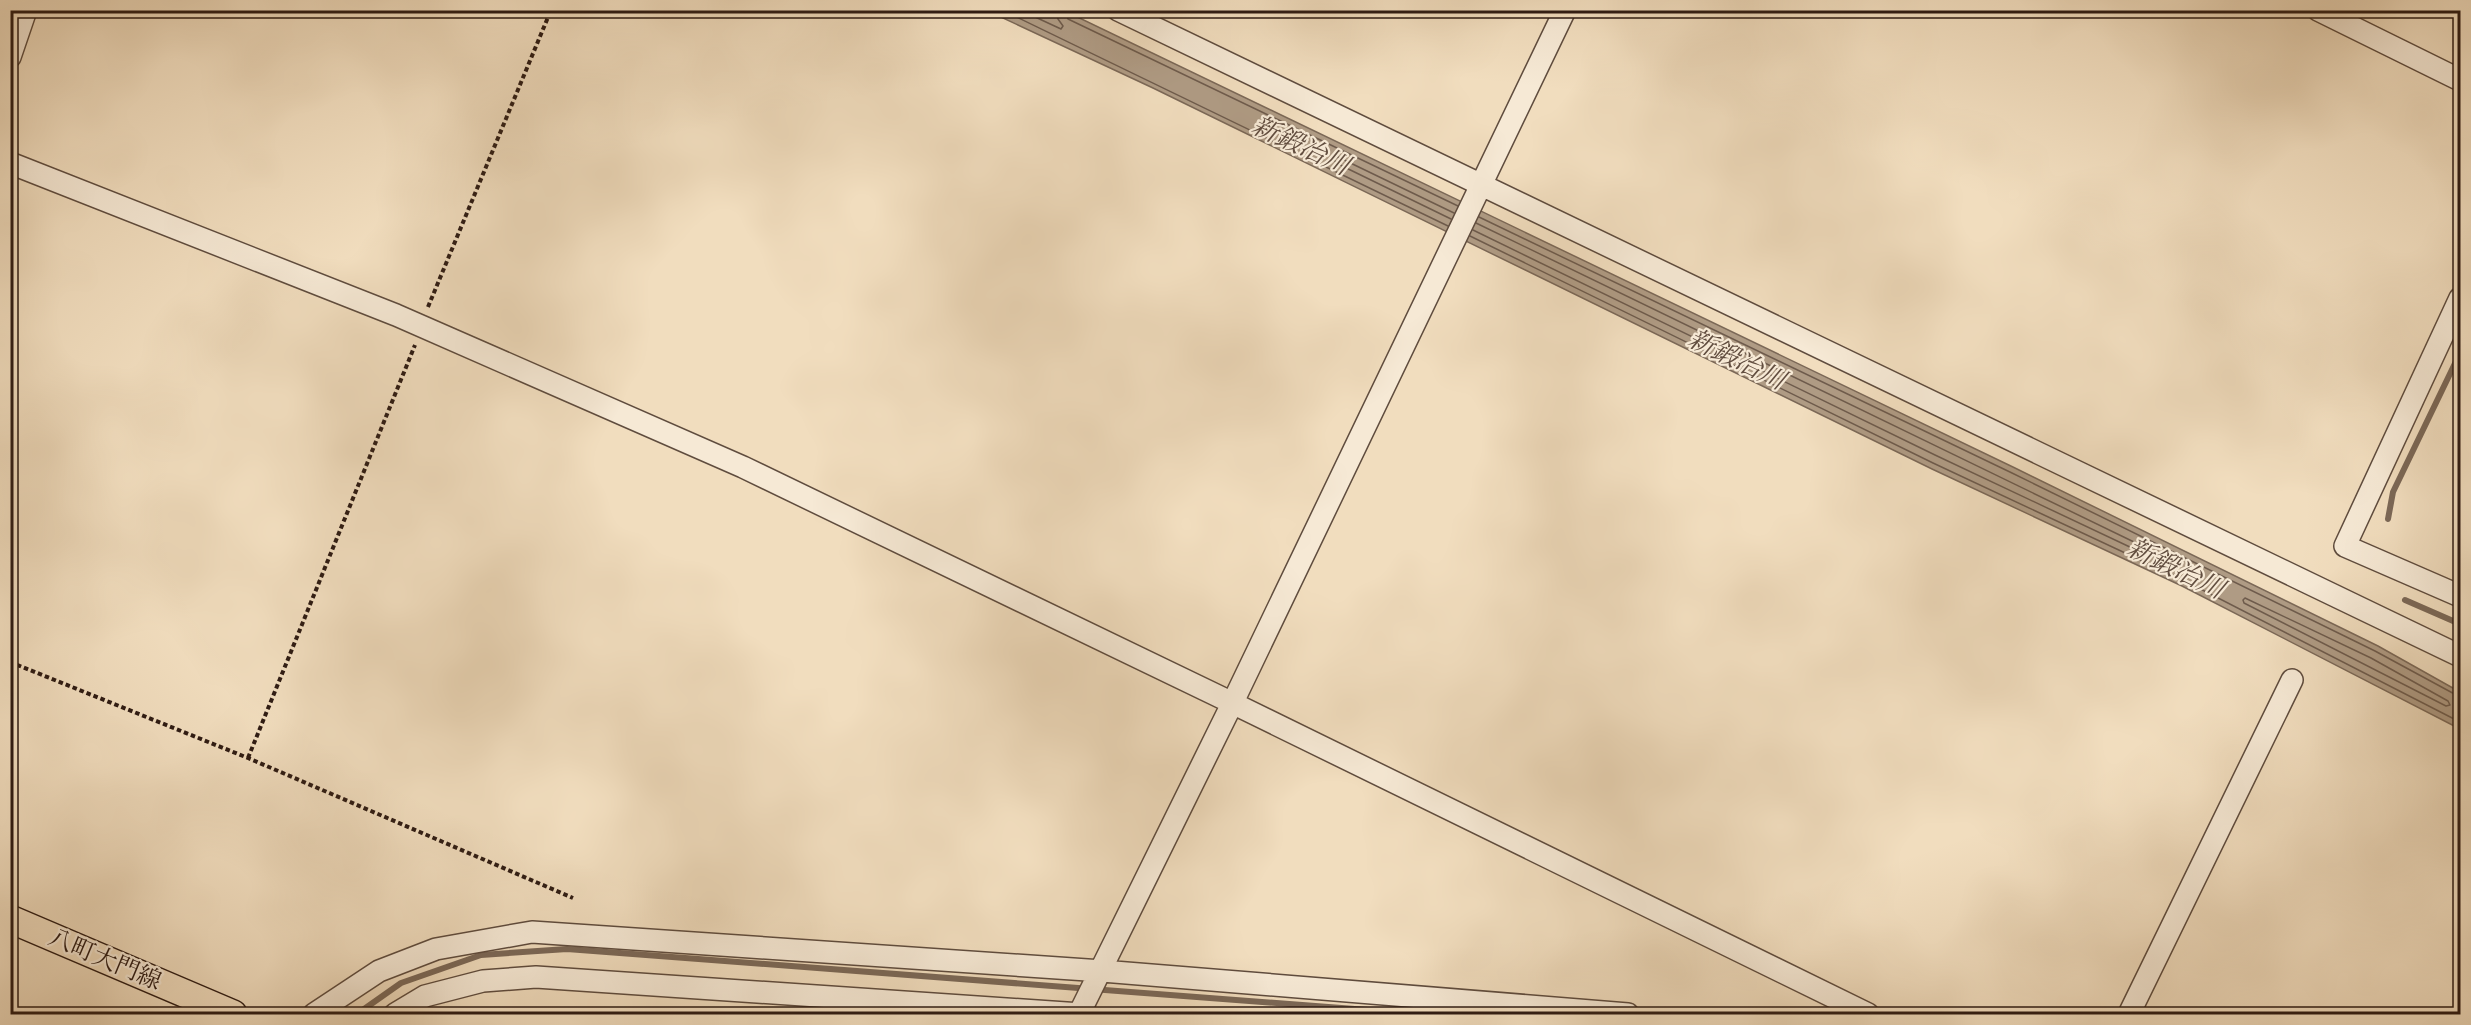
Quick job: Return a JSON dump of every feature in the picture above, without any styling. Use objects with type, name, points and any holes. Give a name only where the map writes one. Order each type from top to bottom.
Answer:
[{"type":"main road","name":"八町大門線","points":[[10,919],[233,1014]]},
{"type":"street","points":[[10,57],[26,10]]},
{"type":"street","points":[[1118,10],[1478,191],[2460,656]]},
{"type":"street","points":[[395,1014],[425,996],[483,981],[536,977],[1080,1014],[1232,704],[1565,10]]},
{"type":"street","points":[[2318,10],[2341,16],[2460,80]]},
{"type":"street","points":[[10,163],[420,326],[743,467],[1868,1014]]},
{"type":"street","points":[[2460,298],[2346,546],[2460,596]]},
{"type":"street","points":[[2129,1014],[2292,680]]},
{"type":"street","points":[[314,1014],[379,971],[427,952],[532,932],[1101,971],[1628,1014]]},
{"type":"path","points":[[248,758],[421,330],[420,326],[551,10]]},
{"type":"path","points":[[10,662],[248,758],[573,898]]},
{"type":"water","name":"新鍛冶川","points":[[988,11],[1065,11],[2015,468],[2378,646],[2460,692],[2460,729],[2182,586],[1932,469],[1153,88]]},
{"type":"waterway","points":[[2388,519],[2393,492],[2460,353]]},
{"type":"waterway","points":[[2405,600],[2460,624]]},
{"type":"waterway","points":[[357,1014],[401,983],[481,955],[567,949],[1420,1014]]}]
